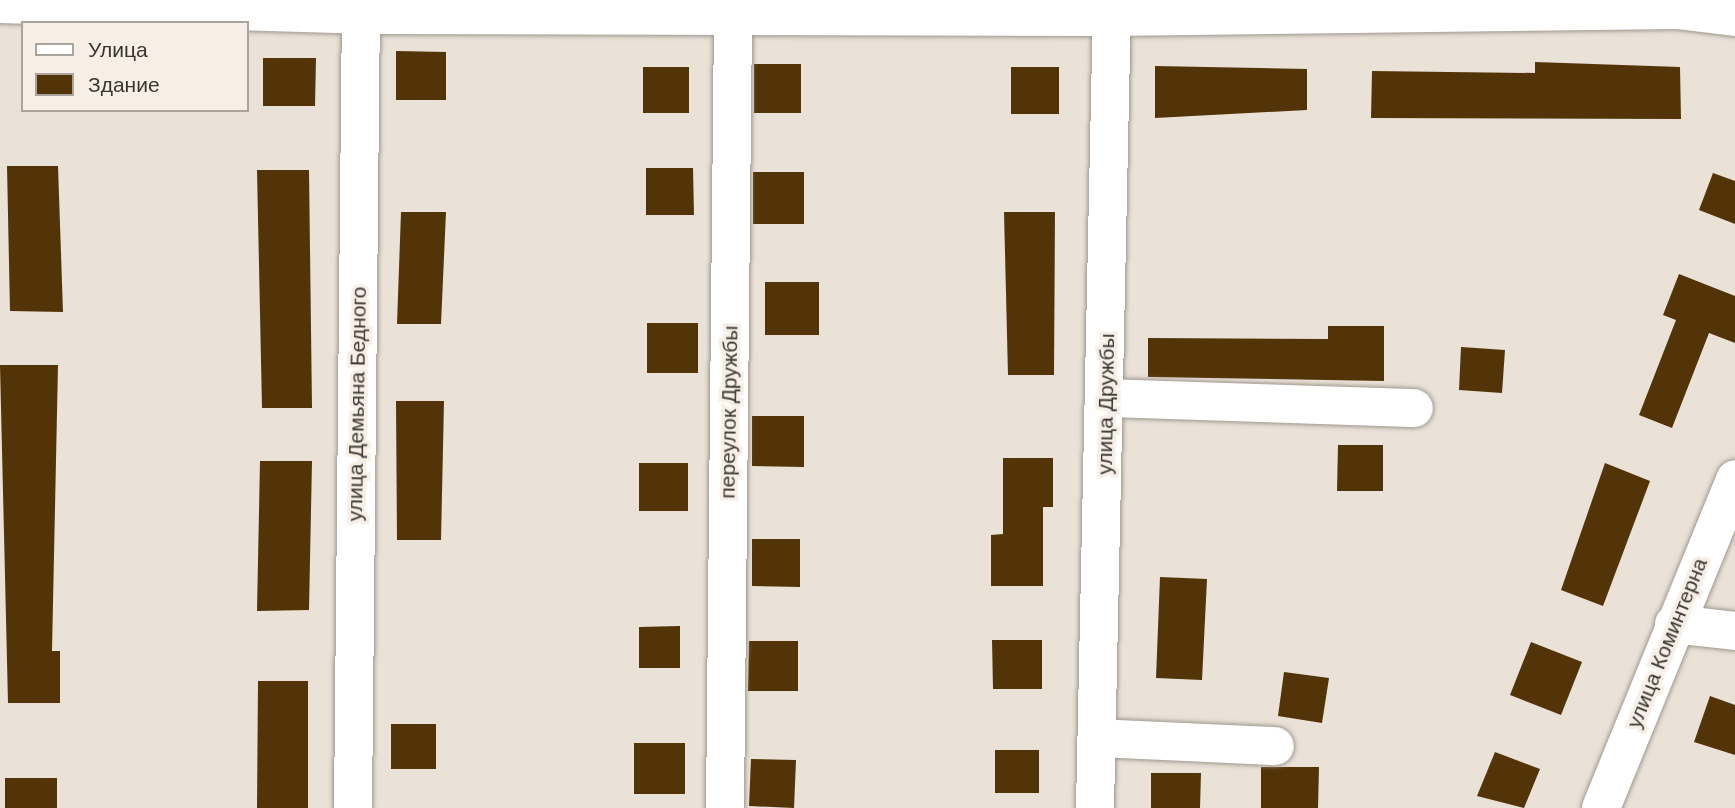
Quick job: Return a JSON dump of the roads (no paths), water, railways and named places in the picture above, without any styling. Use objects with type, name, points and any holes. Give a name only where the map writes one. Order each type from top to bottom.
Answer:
[{"type":"street","points":[[0,4],[361,8],[733,17],[1112,9],[1677,5],[1735,17]]},
{"type":"street","name":"улица Демьяна Бедного","points":[[353,808],[361,8]]},
{"type":"street","name":"улица Дружбы","points":[[1095,808],[1107,398],[1112,9]]},
{"type":"street","name":"переулок Дружбы","points":[[725,808],[733,17]]},
{"type":"street","points":[[1107,398],[1414,408]]},
{"type":"street","name":"улица Коминтерна","points":[[1601,808],[1735,479]]},
{"type":"street","points":[[1674,624],[1735,631]]},
{"type":"street","points":[[1097,738],[1275,746]]}]
